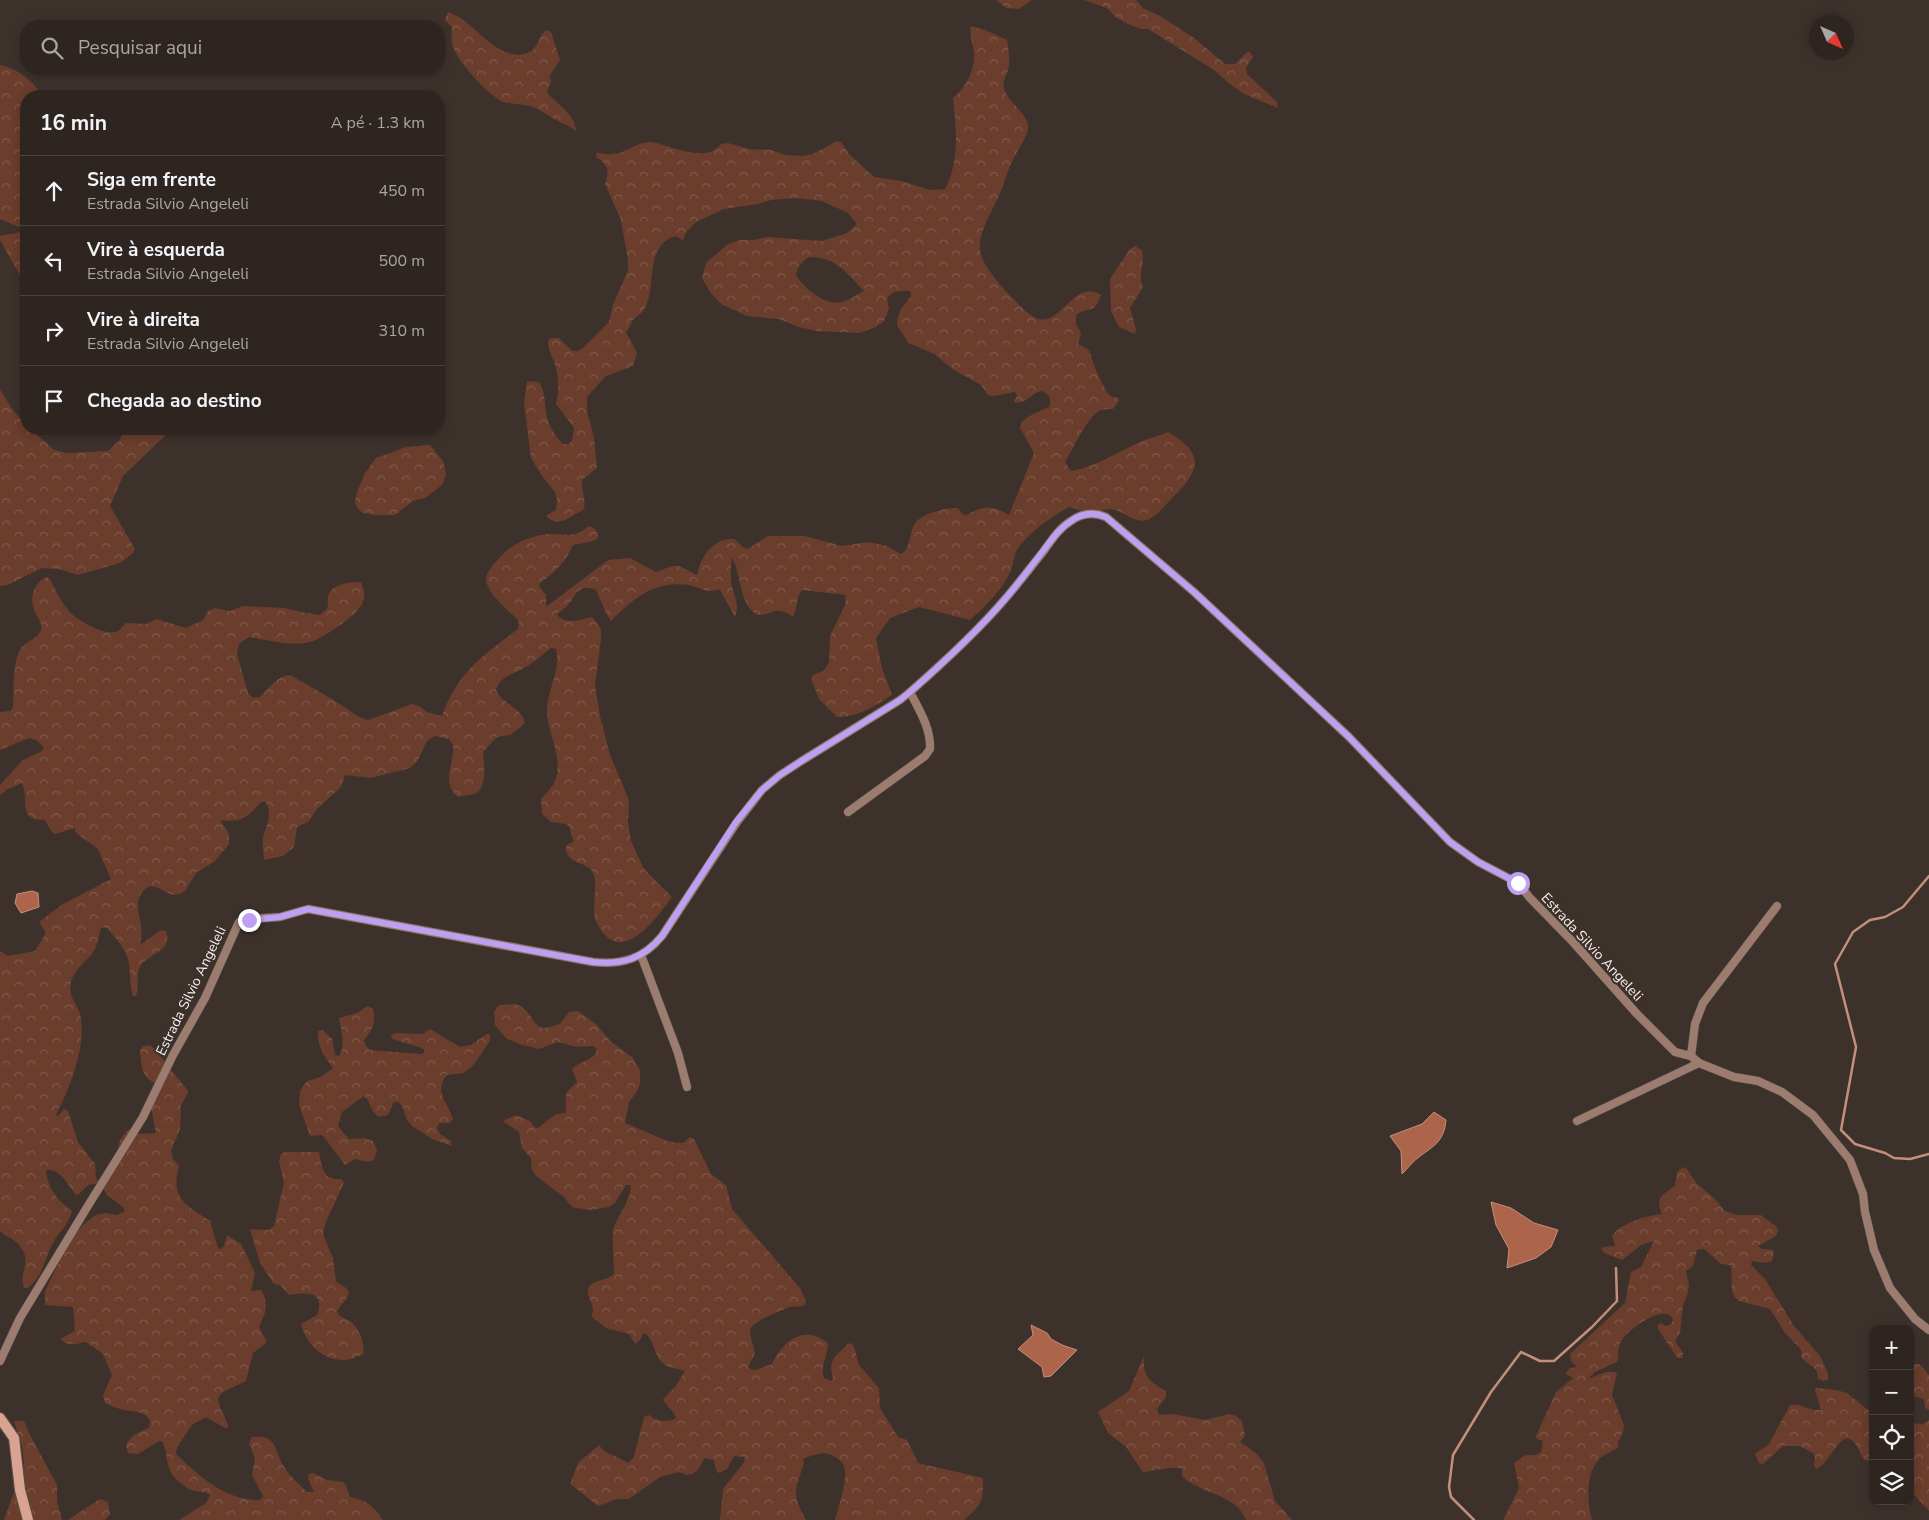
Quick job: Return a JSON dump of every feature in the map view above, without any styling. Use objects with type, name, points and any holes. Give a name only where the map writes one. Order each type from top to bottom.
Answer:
[{"type":"main road","points":[[0,1418],[14,1438],[20,1490],[28,1520]]},
{"type":"street","name":"Estrada Silvio Angeleli","points":[[0,1361],[20,1318],[143,1118],[173,1055],[205,998],[239,922],[280,917],[308,909],[593,962],[611,963],[641,955],[652,948],[662,936],[736,822],[762,790],[780,775],[910,692],[972,635],[1004,601],[1056,534],[1078,516],[1088,513],[1106,517],[1194,592],[1342,730],[1450,842],[1478,862],[1518,883],[1637,1014],[1675,1052],[1691,1056],[1699,1063],[1734,1078],[1758,1082],[1782,1092],[1813,1115],[1850,1160],[1863,1194],[1865,1212],[1874,1250],[1890,1288],[1915,1319],[1929,1330]]},
{"type":"street","points":[[848,812],[925,756],[930,749],[929,733],[925,721],[910,692]]},
{"type":"street","points":[[1691,1056],[1696,1024],[1703,1003],[1777,906]]},
{"type":"street","points":[[641,955],[678,1053],[687,1087]]},
{"type":"street","points":[[1577,1121],[1699,1063]]},
{"type":"green space","points":[[996,0],[1032,0],[1019,9],[1006,8]]},
{"type":"green space","points":[[1084,0],[1136,0],[1143,8],[1160,16],[1194,38],[1225,64],[1235,64],[1247,52],[1250,52],[1253,57],[1246,68],[1247,74],[1277,102],[1278,108],[1244,94],[1214,70],[1148,29],[1141,29],[1128,24],[1117,18],[1107,8]]},
{"type":"green space","points":[[448,12],[462,19],[503,51],[512,54],[522,54],[531,51],[544,32],[547,30],[551,32],[560,60],[550,75],[551,82],[547,92],[569,114],[576,131],[535,108],[503,102],[482,86],[457,55],[453,46],[452,27],[445,20]]},
{"type":"green space","points":[[971,26],[1007,40],[1009,63],[1004,88],[1026,119],[1028,129],[984,227],[980,246],[981,255],[992,275],[1002,287],[1023,309],[1036,318],[1045,319],[1052,317],[1075,297],[1083,293],[1091,291],[1101,295],[1094,308],[1076,315],[1076,324],[1081,333],[1078,344],[1089,350],[1106,391],[1110,396],[1118,398],[1119,401],[1113,409],[1102,410],[1096,413],[1086,425],[1065,462],[1071,471],[1097,463],[1141,441],[1168,432],[1188,447],[1193,454],[1194,470],[1183,487],[1157,514],[1146,520],[1136,520],[1111,509],[1092,512],[1069,507],[1055,515],[1035,530],[1018,548],[1008,577],[994,597],[970,620],[919,607],[890,618],[876,638],[882,668],[892,695],[852,716],[837,717],[819,699],[811,679],[813,675],[823,671],[829,663],[830,636],[845,605],[846,595],[802,590],[793,617],[783,611],[757,615],[746,603],[732,557],[731,582],[737,605],[735,617],[720,590],[708,591],[689,585],[677,584],[665,585],[646,592],[611,621],[596,590],[584,588],[580,590],[557,615],[569,621],[592,617],[601,629],[595,685],[600,716],[610,755],[629,800],[628,822],[631,841],[644,869],[672,897],[652,923],[633,938],[623,942],[614,941],[605,935],[595,919],[595,882],[593,873],[586,866],[569,857],[567,852],[566,846],[574,841],[570,827],[566,824],[551,822],[542,814],[541,799],[555,781],[558,766],[547,717],[548,701],[557,664],[556,649],[551,648],[529,665],[505,678],[498,685],[496,690],[499,695],[519,712],[525,722],[510,735],[497,737],[483,752],[483,782],[478,791],[472,795],[458,797],[453,791],[449,779],[453,745],[449,739],[435,736],[427,741],[417,762],[410,768],[371,778],[345,775],[341,787],[317,809],[308,822],[297,827],[294,847],[283,856],[264,860],[263,838],[269,816],[266,802],[261,802],[248,816],[239,820],[220,820],[229,834],[229,844],[215,861],[196,873],[185,891],[172,895],[150,886],[141,894],[138,903],[141,930],[140,945],[161,930],[166,931],[167,938],[164,947],[145,961],[139,968],[136,996],[133,995],[129,964],[125,951],[108,929],[101,928],[96,947],[76,972],[71,982],[72,997],[81,1018],[81,1043],[71,1080],[56,1115],[58,1116],[64,1109],[68,1111],[78,1142],[95,1164],[96,1179],[100,1183],[88,1185],[76,1195],[60,1174],[46,1170],[54,1194],[72,1211],[66,1224],[54,1241],[37,1279],[27,1288],[24,1288],[25,1255],[17,1243],[0,1231],[0,951],[8,956],[35,951],[46,933],[39,922],[63,904],[111,879],[98,849],[76,833],[75,828],[55,834],[51,831],[45,820],[30,817],[27,813],[22,783],[6,790],[0,795],[0,785],[23,760],[42,751],[44,747],[36,740],[29,738],[0,750],[0,712],[10,711],[13,708],[14,677],[18,654],[21,648],[37,636],[41,630],[41,624],[32,600],[34,590],[39,582],[47,577],[49,578],[65,606],[76,617],[94,628],[113,632],[119,630],[126,623],[146,624],[156,619],[186,628],[203,620],[208,611],[215,608],[230,611],[243,606],[285,608],[320,615],[328,608],[328,596],[333,589],[347,583],[361,582],[364,595],[359,609],[339,626],[316,640],[295,644],[249,637],[239,644],[237,654],[248,693],[253,698],[260,697],[277,680],[290,675],[359,717],[368,720],[412,704],[419,706],[427,712],[442,716],[448,701],[463,676],[493,648],[518,629],[518,620],[493,595],[486,578],[490,569],[501,556],[513,546],[526,539],[549,534],[569,535],[578,533],[589,526],[597,532],[598,538],[593,541],[573,545],[560,566],[540,583],[539,586],[546,595],[546,607],[608,560],[630,558],[656,572],[672,566],[679,566],[697,575],[705,555],[714,545],[727,539],[734,539],[748,549],[768,536],[805,536],[842,546],[868,542],[887,546],[901,554],[907,548],[912,529],[917,521],[934,512],[958,508],[962,514],[966,515],[983,508],[992,508],[1009,515],[1034,453],[1020,428],[1021,424],[1032,415],[1049,407],[1049,397],[1042,391],[1022,402],[1014,402],[1017,396],[1015,392],[994,396],[988,395],[981,385],[954,370],[934,354],[909,343],[898,327],[897,321],[901,309],[911,296],[910,291],[891,294],[887,299],[889,309],[884,321],[876,327],[859,333],[817,331],[799,327],[779,319],[747,316],[721,304],[710,292],[702,278],[706,263],[727,245],[739,240],[767,237],[822,241],[847,233],[857,224],[848,213],[822,201],[797,198],[771,200],[724,209],[696,222],[686,232],[683,240],[675,236],[665,241],[659,248],[655,257],[645,308],[643,312],[635,317],[626,332],[637,353],[633,366],[606,376],[587,397],[587,411],[594,438],[597,468],[582,480],[584,509],[566,520],[556,521],[547,517],[547,515],[556,510],[557,500],[555,492],[531,458],[524,403],[527,381],[539,382],[544,394],[547,417],[553,432],[563,444],[568,444],[572,441],[574,428],[556,404],[558,377],[548,341],[551,338],[559,338],[572,351],[578,351],[584,347],[609,322],[613,305],[628,270],[621,220],[605,184],[607,168],[596,157],[597,153],[618,153],[645,142],[650,142],[687,152],[706,153],[714,150],[721,144],[728,143],[749,149],[771,150],[786,155],[804,156],[815,153],[837,141],[841,142],[850,155],[874,177],[901,181],[930,190],[945,189],[950,178],[955,156],[956,133],[953,98],[966,84],[974,60]],"holes":[[[809,257],[818,258],[840,267],[864,291],[848,300],[836,303],[822,299],[810,291],[796,275],[799,267]]]},
{"type":"green space","points":[[0,65],[24,76],[38,90],[20,90],[20,227],[0,219]]},
{"type":"green space","points":[[20,232],[20,275],[0,240],[0,236]]},
{"type":"green space","points":[[1135,246],[1142,250],[1143,255],[1141,282],[1143,287],[1130,308],[1136,329],[1135,334],[1119,327],[1111,311],[1110,279],[1130,249]]},
{"type":"green space","points":[[0,389],[12,409],[20,418],[20,435],[38,435],[54,450],[68,453],[108,451],[120,440],[122,435],[166,435],[123,476],[110,506],[135,549],[133,553],[120,563],[78,575],[59,569],[42,568],[8,585],[0,586]]},
{"type":"green space","points":[[430,445],[443,461],[446,475],[442,485],[425,498],[413,501],[395,515],[363,513],[358,509],[355,502],[357,492],[365,473],[376,458],[406,447]]},
{"type":"green space","points":[[515,1004],[525,1009],[536,1024],[543,1028],[560,1024],[569,1012],[578,1011],[597,1025],[610,1041],[632,1057],[640,1070],[640,1083],[638,1090],[629,1102],[625,1123],[670,1142],[683,1143],[690,1137],[694,1139],[711,1174],[726,1185],[732,1209],[800,1288],[806,1301],[804,1306],[789,1307],[762,1319],[751,1327],[750,1334],[755,1353],[748,1367],[756,1370],[772,1364],[788,1342],[803,1335],[811,1335],[828,1343],[823,1373],[824,1378],[831,1381],[833,1378],[831,1372],[832,1362],[836,1355],[851,1343],[859,1365],[879,1388],[880,1408],[898,1437],[907,1440],[918,1463],[983,1478],[982,1497],[978,1506],[970,1515],[964,1520],[835,1520],[845,1471],[840,1460],[826,1453],[803,1459],[804,1463],[798,1480],[796,1497],[806,1520],[720,1520],[723,1489],[745,1461],[744,1457],[734,1456],[727,1469],[719,1473],[716,1470],[714,1460],[705,1458],[697,1471],[692,1474],[686,1475],[679,1472],[660,1477],[629,1499],[617,1499],[598,1506],[570,1484],[578,1463],[599,1445],[604,1451],[629,1463],[634,1456],[644,1417],[649,1415],[662,1421],[676,1418],[663,1399],[675,1387],[685,1371],[667,1366],[661,1362],[651,1340],[645,1333],[635,1344],[629,1334],[606,1328],[592,1317],[593,1309],[588,1288],[593,1283],[614,1274],[613,1229],[626,1203],[631,1185],[626,1185],[615,1203],[609,1207],[590,1210],[575,1208],[564,1197],[536,1176],[532,1170],[531,1158],[522,1148],[519,1132],[504,1122],[505,1120],[516,1115],[530,1121],[534,1127],[538,1128],[556,1114],[566,1113],[566,1093],[577,1082],[572,1069],[593,1056],[597,1049],[593,1046],[577,1047],[558,1042],[539,1049],[519,1044],[506,1038],[495,1025],[494,1012],[499,1005]]},
{"type":"green space","points":[[368,1006],[373,1009],[374,1022],[372,1029],[364,1040],[370,1050],[424,1053],[422,1048],[392,1039],[391,1035],[396,1033],[423,1034],[430,1029],[460,1047],[471,1045],[487,1034],[490,1034],[490,1041],[472,1067],[463,1073],[447,1075],[443,1081],[441,1092],[453,1119],[450,1123],[439,1123],[437,1128],[440,1134],[451,1141],[452,1146],[432,1139],[412,1126],[398,1102],[394,1102],[388,1115],[379,1117],[364,1096],[342,1112],[338,1126],[349,1139],[364,1138],[373,1141],[377,1150],[374,1160],[367,1162],[355,1159],[345,1165],[324,1137],[321,1135],[310,1136],[299,1105],[300,1091],[307,1081],[321,1077],[333,1068],[320,1047],[318,1031],[323,1030],[332,1039],[335,1055],[339,1056],[343,1042],[339,1018],[357,1013]]},
{"type":"green space","points":[[143,1046],[151,1046],[188,1091],[181,1105],[180,1129],[171,1151],[173,1159],[179,1166],[177,1186],[179,1194],[187,1205],[210,1221],[218,1248],[220,1249],[224,1246],[227,1235],[241,1244],[255,1273],[251,1291],[261,1290],[266,1304],[265,1313],[259,1327],[266,1343],[253,1353],[246,1381],[223,1392],[218,1398],[228,1427],[225,1428],[206,1417],[192,1425],[177,1447],[176,1454],[214,1486],[236,1496],[260,1500],[263,1496],[252,1475],[255,1458],[249,1444],[252,1437],[266,1437],[273,1444],[288,1472],[307,1492],[314,1492],[308,1479],[309,1474],[313,1473],[327,1480],[343,1482],[350,1497],[369,1504],[383,1520],[179,1520],[206,1503],[210,1495],[189,1489],[175,1478],[168,1464],[162,1441],[138,1454],[128,1453],[126,1445],[130,1439],[149,1428],[150,1421],[141,1413],[119,1409],[105,1403],[103,1395],[112,1375],[103,1354],[86,1342],[69,1344],[63,1342],[60,1339],[75,1331],[73,1307],[45,1305],[45,1291],[71,1238],[85,1223],[96,1215],[106,1213],[116,1215],[124,1212],[124,1208],[107,1195],[100,1183],[109,1178],[113,1173],[118,1148],[123,1136],[127,1131],[135,1127],[138,1134],[156,1133],[151,1107],[158,1085],[145,1075],[140,1050]]},
{"type":"green space","points":[[285,1152],[319,1152],[324,1172],[330,1178],[341,1179],[344,1183],[325,1224],[323,1234],[333,1258],[336,1281],[345,1287],[349,1293],[337,1312],[356,1328],[363,1342],[363,1355],[346,1360],[336,1359],[316,1350],[307,1338],[301,1324],[317,1315],[319,1301],[317,1297],[302,1293],[289,1295],[280,1285],[274,1284],[260,1263],[250,1229],[269,1230],[274,1226],[284,1183],[279,1161],[281,1154]]},
{"type":"green space","points":[[1683,1167],[1687,1169],[1697,1184],[1714,1198],[1725,1211],[1737,1215],[1761,1215],[1777,1227],[1776,1236],[1758,1246],[1762,1249],[1774,1250],[1772,1261],[1766,1263],[1752,1261],[1751,1265],[1765,1279],[1794,1326],[1820,1356],[1828,1373],[1828,1379],[1824,1381],[1818,1379],[1818,1374],[1814,1368],[1803,1359],[1799,1347],[1785,1333],[1770,1309],[1739,1301],[1735,1297],[1732,1289],[1730,1265],[1721,1264],[1704,1249],[1697,1250],[1693,1266],[1686,1271],[1689,1285],[1683,1305],[1680,1333],[1675,1341],[1683,1353],[1682,1358],[1678,1358],[1658,1329],[1658,1325],[1661,1323],[1666,1326],[1671,1324],[1673,1320],[1669,1315],[1656,1315],[1639,1324],[1625,1335],[1619,1346],[1617,1362],[1595,1372],[1588,1379],[1605,1372],[1617,1373],[1612,1395],[1624,1425],[1618,1442],[1618,1448],[1600,1458],[1592,1472],[1588,1496],[1592,1520],[1503,1520],[1519,1488],[1514,1463],[1526,1455],[1536,1455],[1541,1452],[1543,1441],[1537,1439],[1536,1436],[1556,1392],[1573,1378],[1566,1373],[1570,1368],[1577,1367],[1571,1361],[1570,1354],[1625,1303],[1631,1272],[1641,1267],[1654,1241],[1641,1245],[1622,1260],[1604,1253],[1601,1249],[1603,1247],[1615,1246],[1612,1235],[1622,1227],[1642,1218],[1662,1214],[1659,1204],[1661,1197],[1675,1186],[1677,1172]]},
{"type":"green space","points":[[1144,1356],[1148,1378],[1166,1391],[1166,1397],[1157,1409],[1159,1415],[1173,1414],[1205,1420],[1229,1414],[1236,1416],[1242,1421],[1245,1436],[1240,1442],[1256,1453],[1264,1463],[1275,1501],[1292,1520],[1246,1520],[1241,1511],[1227,1499],[1198,1487],[1182,1476],[1182,1469],[1169,1468],[1143,1472],[1126,1447],[1108,1433],[1098,1412],[1129,1391]]},
{"type":"green space","points":[[1914,1364],[1919,1364],[1929,1375],[1929,1410],[1925,1408],[1924,1399],[1914,1396]]},
{"type":"green space","points":[[1817,1388],[1847,1393],[1869,1411],[1869,1461],[1863,1459],[1857,1446],[1851,1439],[1845,1439],[1817,1469],[1814,1466],[1815,1457],[1813,1453],[1800,1446],[1783,1446],[1763,1464],[1759,1463],[1755,1454],[1769,1444],[1790,1405],[1794,1404],[1821,1410],[1815,1390]]},
{"type":"green space","points":[[1929,1420],[1929,1511],[1914,1494],[1914,1423],[1923,1424]]},
{"type":"green space","points":[[14,1421],[24,1421],[57,1485],[57,1501],[62,1520],[4,1520],[24,1464],[22,1446]]},
{"type":"green space","points":[[100,1499],[108,1502],[110,1514],[105,1520],[68,1520]]},
{"type":"shaded area","points":[[32,891],[38,893],[39,907],[21,913],[15,903],[17,894]]},
{"type":"shaded area","points":[[1434,1112],[1446,1120],[1441,1138],[1402,1174],[1401,1151],[1390,1136],[1422,1124]]},
{"type":"shaded area","points":[[1491,1202],[1511,1208],[1534,1223],[1558,1230],[1551,1247],[1536,1258],[1507,1268],[1509,1249],[1496,1225]]},
{"type":"shaded area","points":[[1031,1325],[1047,1333],[1051,1339],[1062,1345],[1077,1350],[1051,1376],[1044,1377],[1042,1367],[1018,1349],[1033,1335]]},
{"type":"waterway","points":[[1929,876],[1903,907],[1885,917],[1870,920],[1853,932],[1835,964],[1856,1047],[1841,1130],[1855,1144],[1885,1153],[1894,1158],[1910,1159],[1929,1154]]},
{"type":"waterway","points":[[1474,1520],[1451,1497],[1449,1487],[1453,1455],[1491,1392],[1521,1352],[1540,1361],[1554,1361],[1592,1327],[1617,1301],[1616,1268]]},
{"type":"route","points":[[249,920],[280,917],[308,909],[325,913],[339,913],[501,946],[593,962],[611,963],[629,960],[641,955],[652,948],[662,936],[736,822],[762,790],[780,775],[910,692],[972,635],[1004,601],[1056,534],[1078,516],[1088,513],[1106,517],[1194,592],[1349,737],[1450,842],[1478,862],[1518,883]]}]
